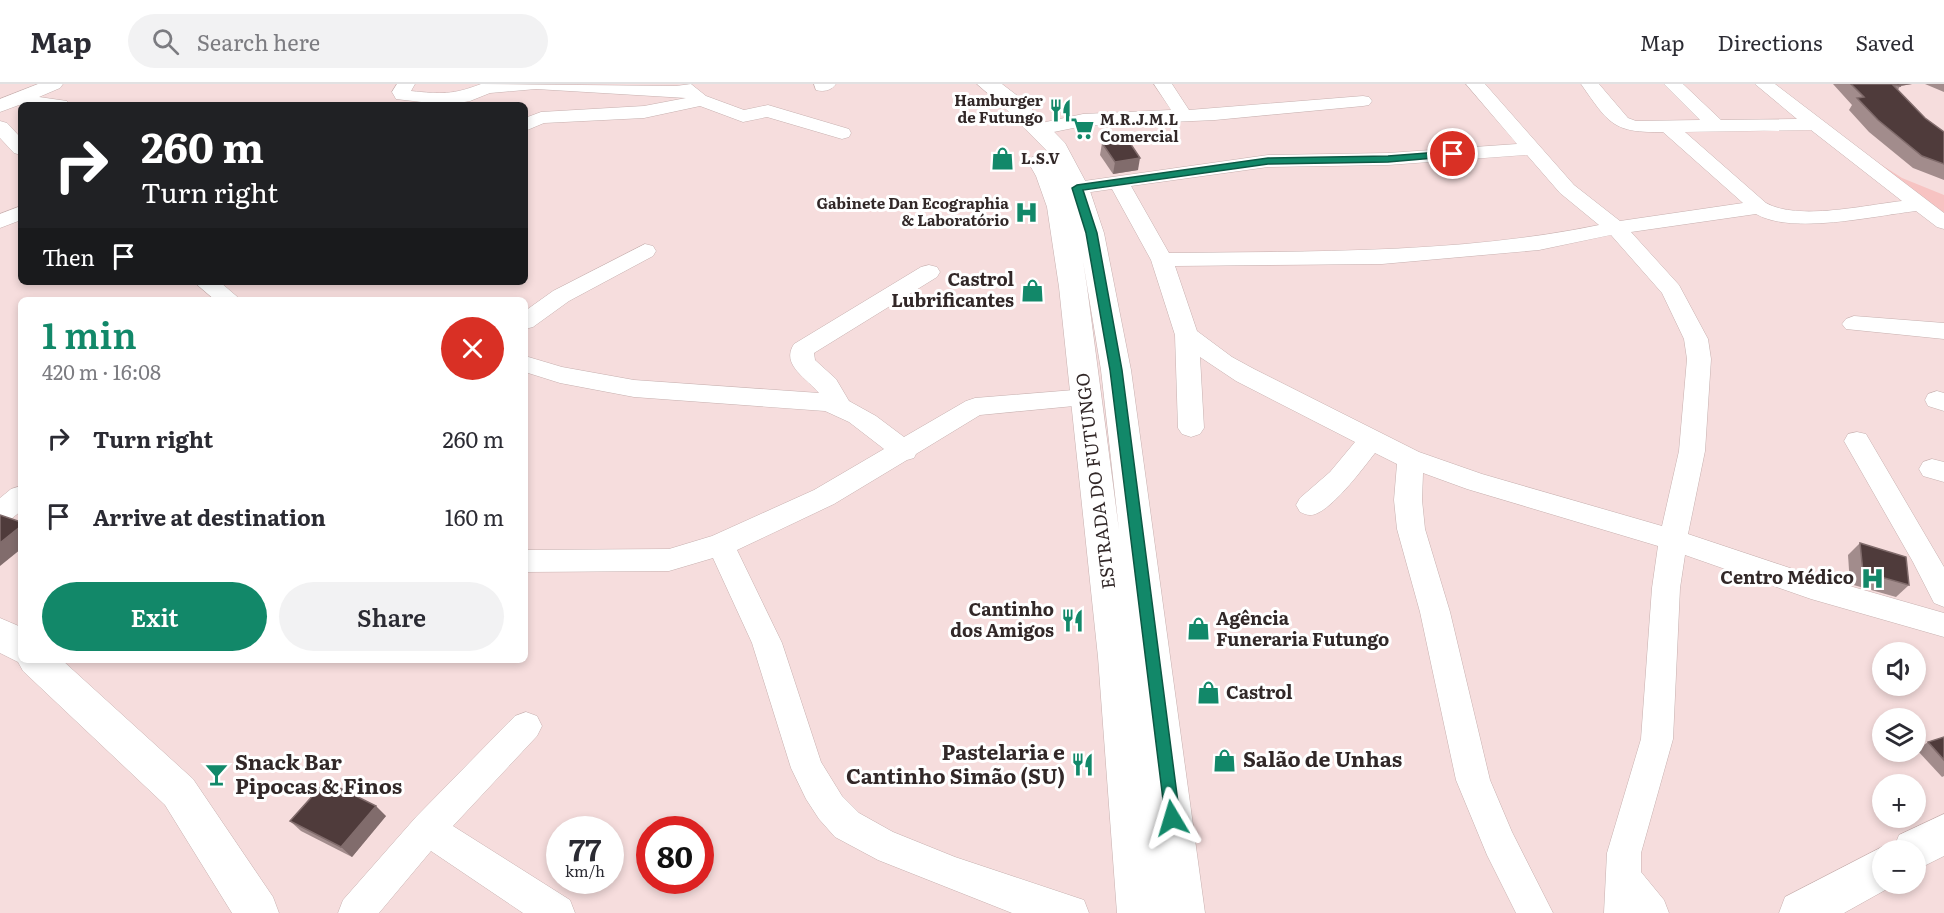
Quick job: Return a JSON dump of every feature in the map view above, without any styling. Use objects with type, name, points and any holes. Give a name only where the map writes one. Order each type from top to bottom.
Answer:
[{"type":"main road","name":"ESTRADA DO FUTUNGO","points":[[964,84],[1014,128],[1044,167],[1055,195],[1065,232],[1117,657],[1139,913]]},
{"type":"main road","name":"ESTRADA DO FUTUNGO","points":[[988,84],[1015,105],[1057,148],[1077,188],[1092,233],[1116,370],[1183,913]]},
{"type":"main road","points":[[0,633],[18,645]]},
{"type":"main road","points":[[39,663],[179,792],[257,913]]},
{"type":"main road","points":[[1926,844],[1944,834]]},
{"type":"main road","points":[[1801,913],[1872,874]]},
{"type":"street","points":[[8,103],[54,84]]},
{"type":"street","points":[[406,84],[402,89],[402,94],[434,100],[464,97],[487,87],[522,85],[690,92],[743,116],[768,111],[842,133]]},
{"type":"street","points":[[1163,84],[1183,115]]},
{"type":"street","points":[[1475,84],[1568,189],[1616,228],[1671,290],[1696,339],[1699,359],[1692,451],[1673,540],[1666,588],[1657,739],[1624,853],[1622,913]]},
{"type":"street","points":[[1590,84],[1627,125],[1718,127],[1816,124]]},
{"type":"street","points":[[1673,84],[1718,127]]},
{"type":"street","points":[[1764,84],[1944,223]]},
{"type":"street","points":[[528,124],[541,118],[644,112],[690,92]]},
{"type":"street","points":[[1039,129],[1083,120],[1363,101]]},
{"type":"street","points":[[0,127],[18,146]]},
{"type":"street","points":[[1668,127],[1759,207],[1771,214],[1796,219],[1918,205]]},
{"type":"street","points":[[1077,188],[1268,161],[1388,159],[1532,149]]},
{"type":"street","points":[[1119,183],[1162,260],[1187,335],[1191,428]]},
{"type":"street","points":[[1162,260],[1382,257],[1539,244],[1616,228],[1759,207]]},
{"type":"street","points":[[0,222],[18,213]]},
{"type":"street","points":[[528,320],[561,296],[645,251]]},
{"type":"street","points":[[839,405],[827,385],[803,363],[802,350],[929,272]]},
{"type":"street","points":[[209,285],[226,297]]},
{"type":"street","points":[[1854,324],[1944,331]]},
{"type":"street","points":[[1187,335],[1224,363],[1245,375],[1410,459],[1476,482],[1673,540],[1822,590],[1944,625]]},
{"type":"street","points":[[528,365],[567,376],[656,391],[825,402],[839,405],[851,410],[905,451]]},
{"type":"street","points":[[528,561],[669,560],[720,545],[824,497],[905,451],[975,407],[1086,398]]},
{"type":"street","points":[[1311,505],[1339,479],[1372,439]]},
{"type":"street","points":[[1857,441],[1925,557],[1944,595]]},
{"type":"street","points":[[1410,459],[1408,500],[1410,529],[1435,612],[1458,723],[1473,780],[1499,843],[1535,913]]},
{"type":"street","points":[[0,513],[18,498]]},
{"type":"street","points":[[720,545],[752,608],[772,657],[800,754],[821,794],[848,826],[893,850],[991,889],[1071,913]]},
{"type":"street","points":[[356,913],[428,829],[526,726]]},
{"type":"street","points":[[428,829],[515,888],[557,913]]},
{"type":"street","points":[[1622,876],[1650,913]]},
{"type":"shaded area","points":[[1874,160],[1902,178],[1944,195],[1944,215]]},
{"type":"building","points":[[1851,84],[1899,84],[1900,86],[1893,85],[1925,118],[1944,132],[1944,164],[1922,156],[1878,120],[1857,98],[1864,97]]},
{"type":"building","points":[[1128,140],[1140,158],[1115,162],[1102,143]]},
{"type":"building","points":[[0,515],[18,521],[18,528],[0,543]]},
{"type":"building","points":[[1860,543],[1906,557],[1909,585],[1863,572]]},
{"type":"building","points":[[1944,737],[1944,760],[1928,742]]},
{"type":"building","points":[[326,781],[376,806],[341,847],[290,821]]},
{"type":"place","name":"Hamburger de Futungo","points":[[1061,110]]},
{"type":"place","name":"M.R.J.M.L Comercial","points":[[1082,129]]},
{"type":"place","name":"L.S.V","points":[[1003,159]]},
{"type":"place","name":"Gabinete Dan Ecographia & Laboratório","points":[[1027,213]]},
{"type":"place","name":"Castrol Lubrificantes","points":[[1032,290]]},
{"type":"place","name":"Centro Médico","points":[[1872,578]]},
{"type":"place","name":"Cantinho dos Amigos","points":[[1072,620]]},
{"type":"place","name":"Agência Funeraria Futungo","points":[[1198,629]]},
{"type":"place","name":"Castrol","points":[[1208,693]]},
{"type":"place","name":"Salão de Unhas","points":[[1225,760]]},
{"type":"place","name":"Pastelaria e Cantinho Simão (SU)","points":[[1083,765]]},
{"type":"place","name":"Snack Bar Pipocas & Finos","points":[[217,775]]},
{"type":"route","points":[[1172,818],[1116,370],[1092,233],[1077,188],[1268,161],[1388,159],[1453,154]]}]
